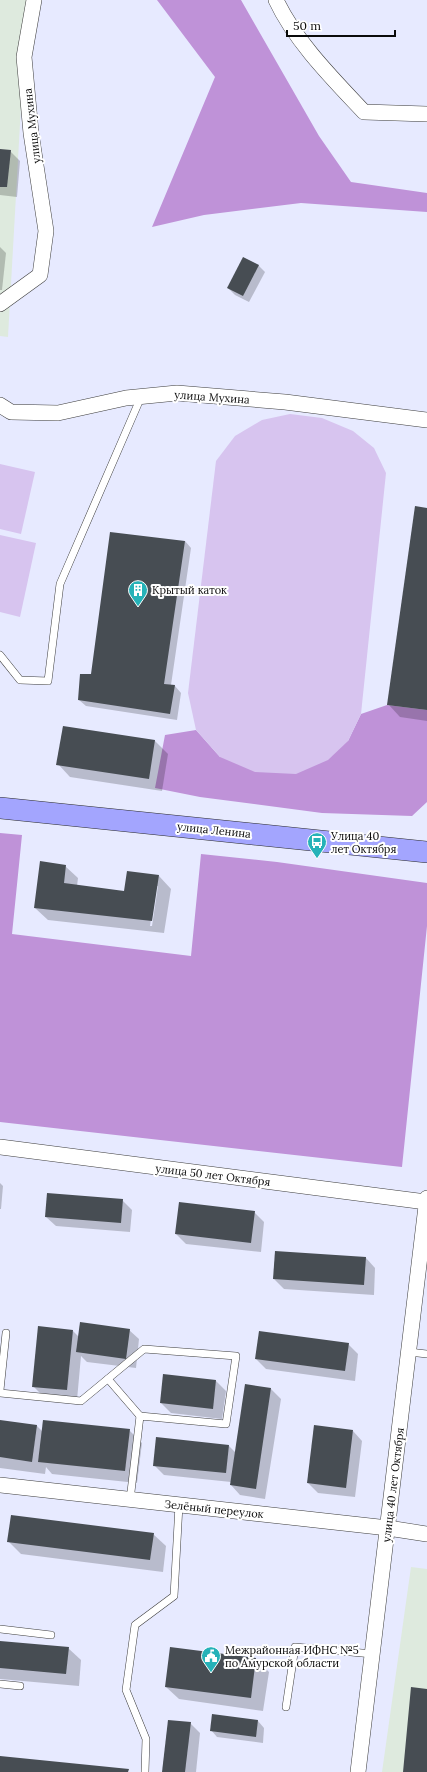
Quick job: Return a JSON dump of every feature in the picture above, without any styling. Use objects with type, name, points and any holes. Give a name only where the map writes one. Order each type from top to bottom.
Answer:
[{"type":"main road","name":"улица Ленина","points":[[0,808],[427,852]]},
{"type":"street","name":"улица Мухина","points":[[0,304],[40,274],[46,231],[31,132],[24,57],[34,0]]},
{"type":"street","points":[[276,0],[282,13],[319,62],[364,112],[427,114]]},
{"type":"street","name":"улица Мухина","points":[[0,405],[11,412],[58,413],[126,398],[177,393],[278,401],[427,420]]},
{"type":"street","name":"улица 50 лет Октября","points":[[0,1147],[426,1202]]},
{"type":"street","name":"улица 40 лет Октября","points":[[358,1772],[427,1198]]},
{"type":"street","name":"Зелёный переулок","points":[[0,1485],[388,1528],[427,1534]]},
{"type":"lane","points":[[0,655],[20,680],[48,681],[60,584],[141,397]]},
{"type":"lane","points":[[0,1390],[6,1333]]},
{"type":"lane","points":[[0,1393],[81,1402],[108,1379],[144,1349],[236,1356],[226,1424],[140,1416],[108,1379]]},
{"type":"lane","points":[[409,1352],[427,1354]]},
{"type":"lane","points":[[130,1500],[140,1416]]},
{"type":"lane","points":[[145,1772],[146,1739],[126,1690],[135,1625],[174,1596],[179,1505]]},
{"type":"lane","points":[[0,1629],[51,1635]]},
{"type":"lane","points":[[286,1707],[295,1647],[373,1654]]},
{"type":"lane","points":[[0,1684],[20,1686]]},
{"type":"shaded area","points":[[0,0],[27,0],[8,337],[0,336]]},
{"type":"shaded area","points":[[157,0],[241,0],[319,136],[351,182],[427,193],[427,212],[301,203],[204,215],[152,227],[215,77]]},
{"type":"shaded area","points":[[290,414],[322,418],[353,431],[374,448],[386,473],[361,714],[348,741],[328,760],[296,774],[255,772],[220,757],[196,730],[188,693],[216,461],[235,436],[262,420]]},
{"type":"shaded area","points":[[0,464],[35,472],[21,534],[0,529]]},
{"type":"shaded area","points":[[0,535],[36,543],[20,617],[0,612]]},
{"type":"shaded area","points":[[387,705],[427,710],[427,802],[412,816],[322,813],[200,797],[155,788],[165,735],[196,730],[220,757],[348,741],[361,714]]},
{"type":"shaded area","points":[[0,833],[22,835],[12,934],[191,956],[201,854],[277,862],[427,883],[427,926],[402,1167],[0,1122]]},
{"type":"shaded area","points":[[411,1567],[427,1569],[427,1772],[382,1772]]},
{"type":"building","points":[[0,149],[11,150],[7,187],[0,187]]},
{"type":"building","points":[[243,257],[259,265],[243,296],[227,288]]},
{"type":"building","points":[[415,506],[427,508],[427,710],[387,705]]},
{"type":"building","name":"Крытый каток","points":[[110,532],[185,541],[164,684],[175,685],[170,714],[78,700],[80,674],[91,674]]},
{"type":"building","points":[[63,726],[155,740],[149,779],[56,765]]},
{"type":"building","points":[[40,861],[66,865],[64,883],[124,891],[127,871],[159,875],[152,921],[34,908]]},
{"type":"building","points":[[47,1193],[123,1199],[121,1223],[45,1217]]},
{"type":"building","points":[[179,1202],[255,1211],[251,1243],[175,1234]]},
{"type":"building","points":[[275,1251],[366,1257],[364,1285],[273,1279]]},
{"type":"building","points":[[80,1322],[130,1329],[126,1359],[76,1352]]},
{"type":"building","points":[[38,1326],[73,1330],[67,1390],[32,1387]]},
{"type":"building","points":[[259,1331],[349,1343],[345,1371],[255,1359]]},
{"type":"building","points":[[163,1374],[216,1380],[213,1409],[160,1403]]},
{"type":"building","points":[[245,1384],[271,1388],[256,1489],[230,1485]]},
{"type":"building","points":[[0,1420],[37,1425],[32,1462],[0,1457]]},
{"type":"building","points":[[43,1420],[130,1429],[125,1471],[38,1462]]},
{"type":"building","points":[[314,1425],[353,1430],[346,1488],[307,1483]]},
{"type":"building","points":[[156,1437],[229,1445],[226,1473],[153,1466]]},
{"type":"building","points":[[11,1515],[154,1533],[150,1560],[7,1542]]},
{"type":"building","points":[[0,1641],[69,1647],[66,1674],[0,1668]]},
{"type":"building","name":"Межрайонная ИФНС №5 по Амурской области","points":[[170,1647],[256,1658],[251,1698],[165,1687]]},
{"type":"building","points":[[411,1687],[427,1689],[427,1772],[403,1772]]},
{"type":"building","points":[[212,1714],[258,1720],[256,1737],[210,1731]]},
{"type":"building","points":[[168,1720],[191,1722],[185,1772],[162,1772]]},
{"type":"building","points":[[0,1756],[129,1769],[128,1772],[0,1772]]},
{"type":"place","name":"Крытый каток","points":[[138,607]]},
{"type":"place","name":"Улица 40 лет Октября","points":[[317,859]]},
{"type":"place","name":"Межрайонная ИФНС №5 по Амурской области","points":[[211,1673]]}]
